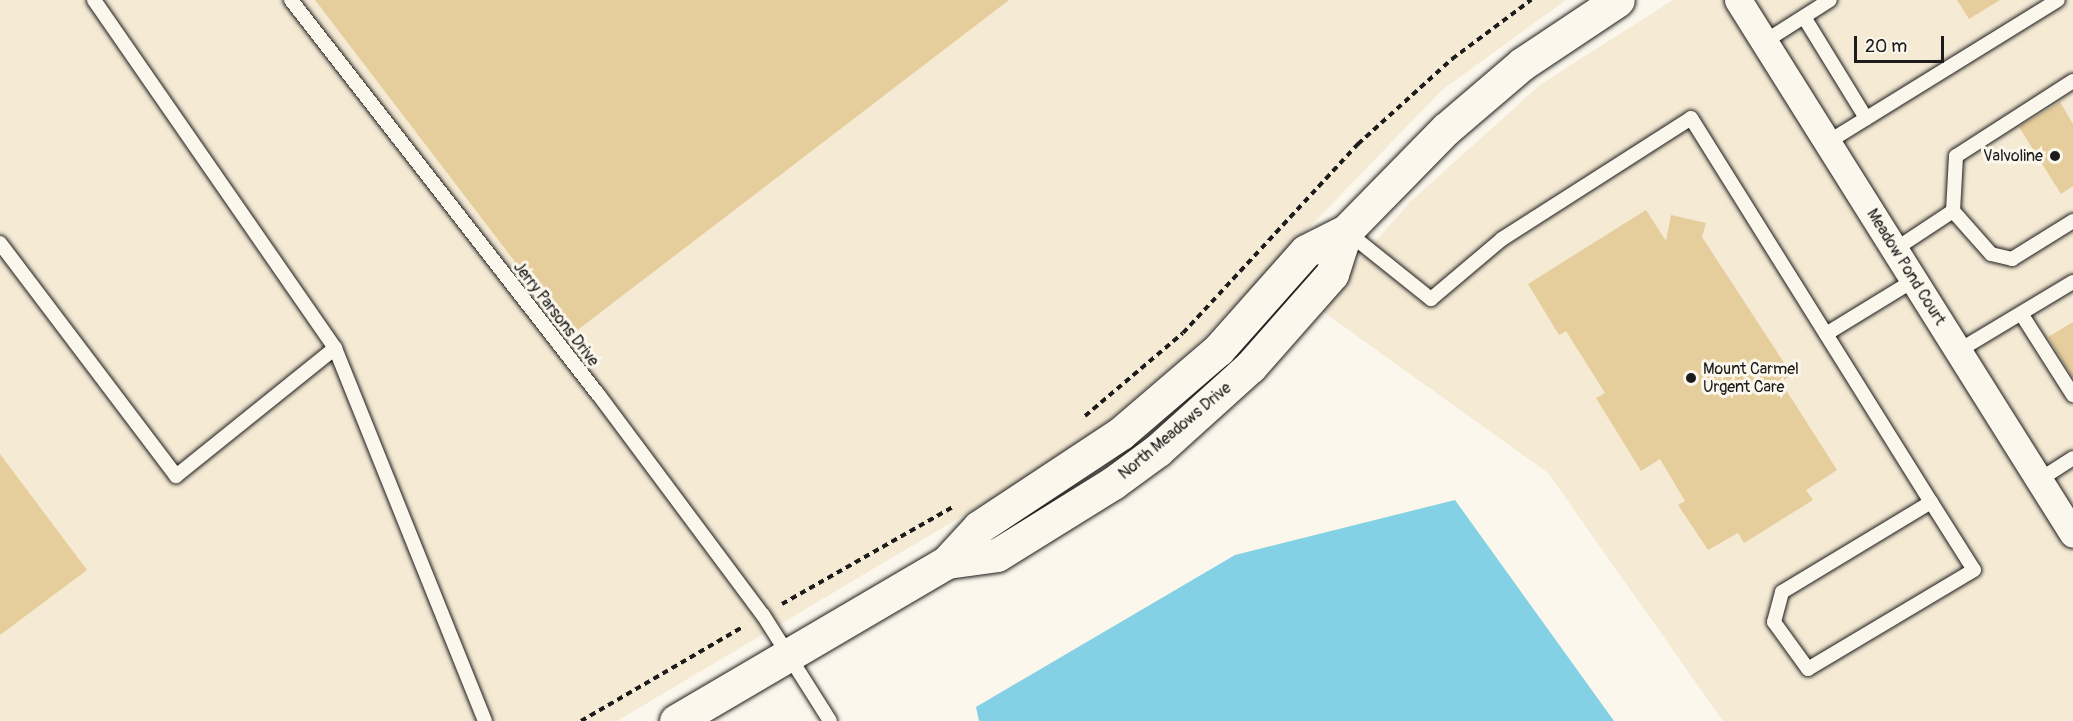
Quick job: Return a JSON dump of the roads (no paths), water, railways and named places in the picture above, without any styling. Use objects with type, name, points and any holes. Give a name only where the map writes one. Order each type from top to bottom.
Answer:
[{"type":"street","name":"North Meadows Drive","points":[[675,721],[947,562],[979,527],[1121,433],[1218,350],[1306,251],[1346,231],[1446,129],[1514,71],[1618,0]]},
{"type":"street","name":"Meadow Pond Court","points":[[1738,0],[2073,534]]},
{"type":"lane","points":[[94,0],[335,348],[485,721]]},
{"type":"lane","name":"Jerry Parsons Drive","points":[[291,0],[598,394],[763,615],[830,721]]},
{"type":"lane","points":[[1764,42],[1830,0]]},
{"type":"lane","points":[[1828,142],[2058,0]]},
{"type":"lane","points":[[1804,17],[1866,118]]},
{"type":"lane","points":[[2073,81],[1956,156],[1953,210],[1991,254],[2012,259],[2073,221]]},
{"type":"lane","points":[[1346,231],[1431,299],[1502,239],[1691,118],[1974,570],[1808,669],[1774,622],[1782,592],[1931,502]]},
{"type":"lane","points":[[1894,250],[1953,210]]},
{"type":"lane","points":[[0,243],[176,476],[335,348]]},
{"type":"lane","points":[[1826,334],[1914,280]]},
{"type":"lane","points":[[1958,351],[2022,315],[2073,282]]},
{"type":"lane","points":[[2022,315],[2073,395]]},
{"type":"lane","points":[[2039,480],[2073,458]]},
{"type":"water","points":[[1455,500],[1614,721],[979,721],[976,707],[1235,555]]},
{"type":"place","name":"Valvoline","points":[[2055,156]]},
{"type":"place","name":"Mount Carmel Urgent Care","points":[[1691,378]]}]
